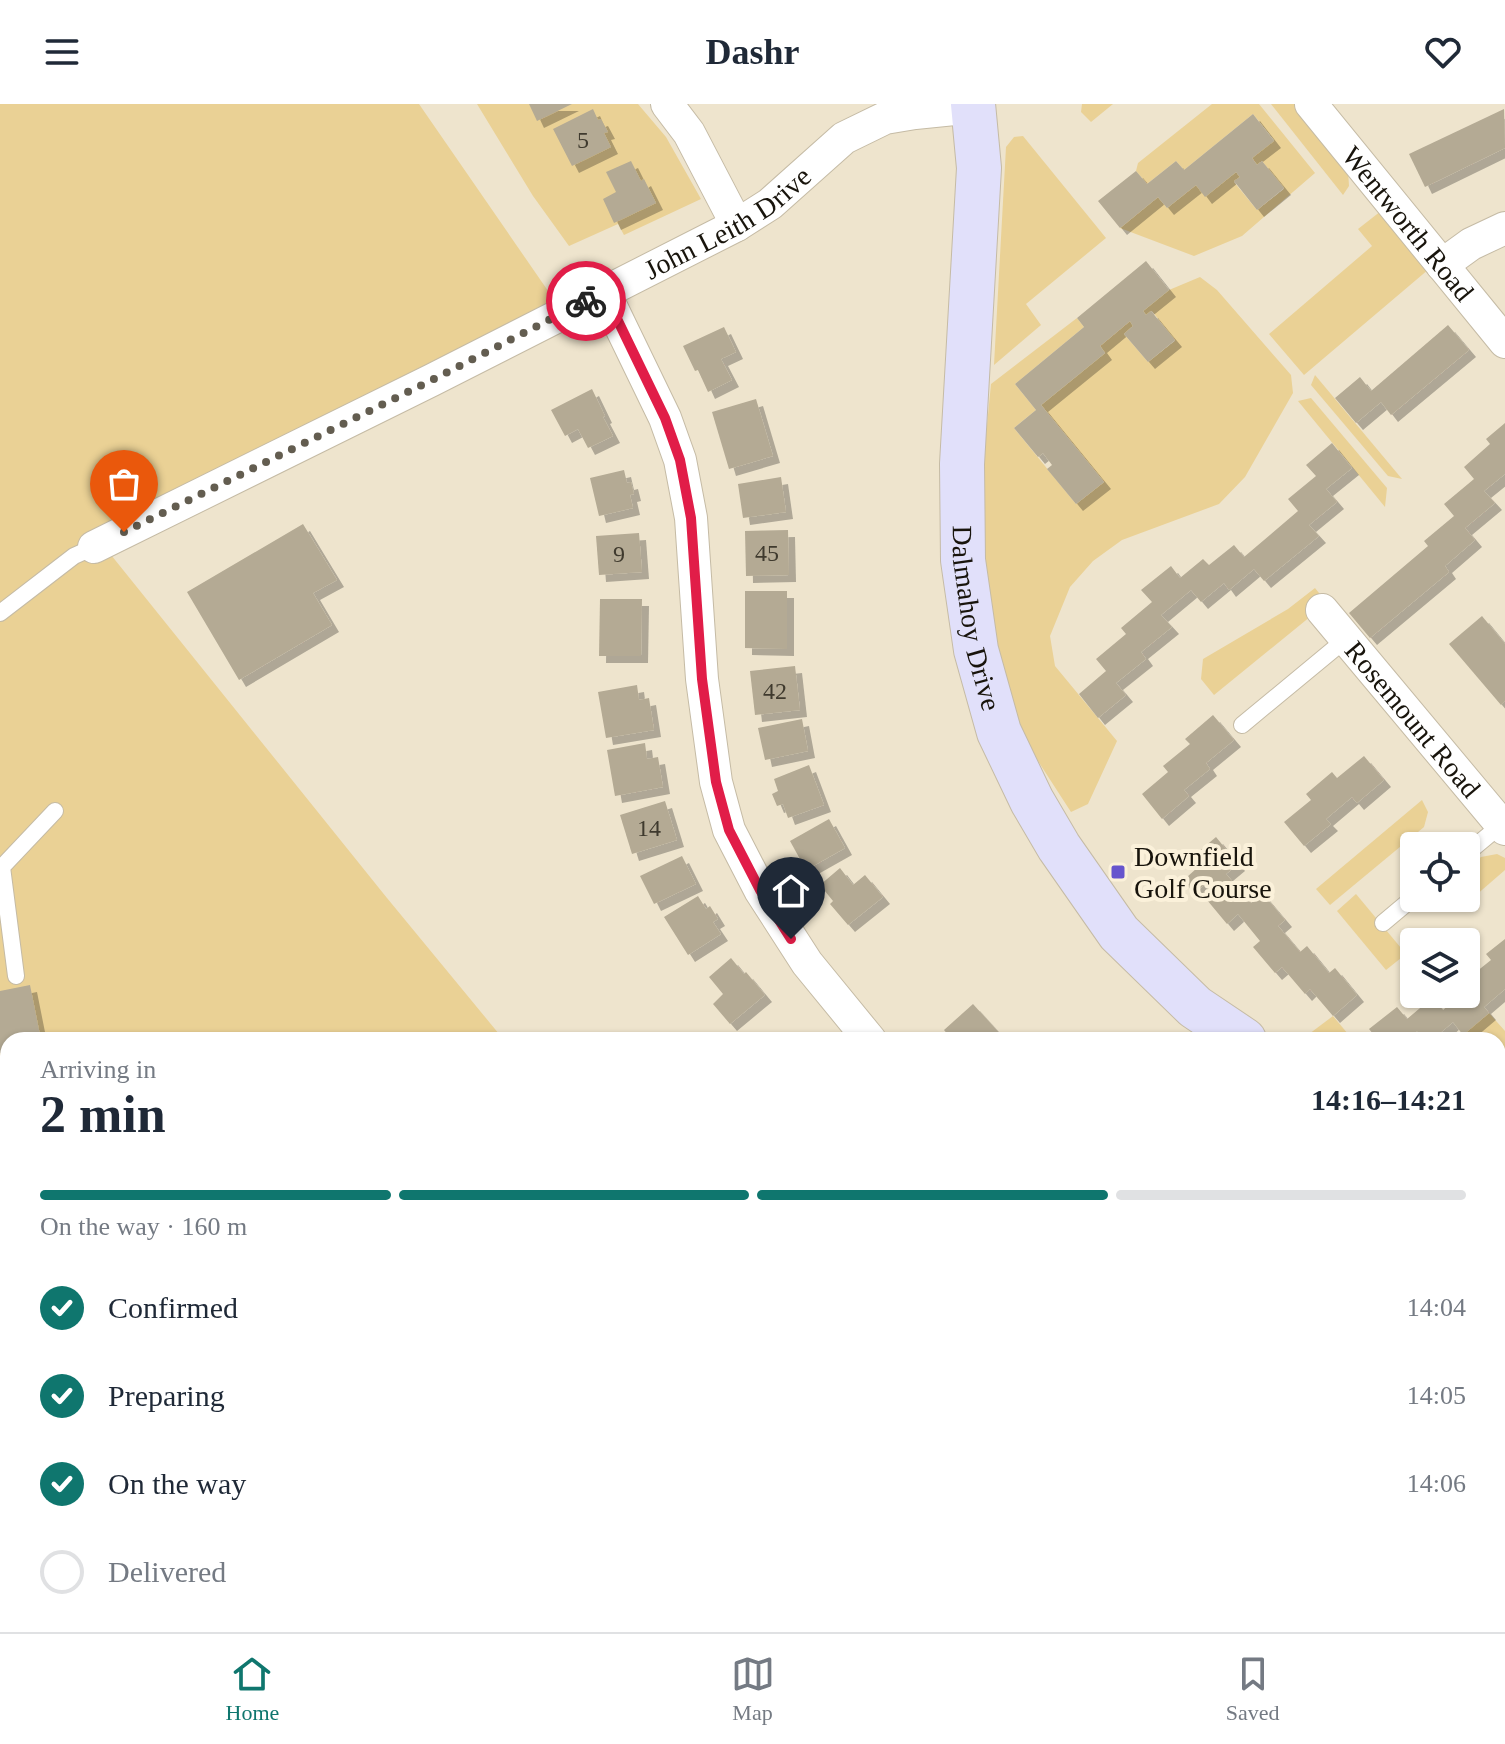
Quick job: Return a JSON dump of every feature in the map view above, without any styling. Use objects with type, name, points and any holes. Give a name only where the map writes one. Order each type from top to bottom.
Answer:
[{"type":"street","points":[[667,104],[689,133],[737,225]]},
{"type":"street","name":"Wentworth Road","points":[[1311,104],[1505,342]]},
{"type":"street","name":"John Leith Drive","points":[[94,547],[737,225],[770,204],[844,138],[885,118],[984,105]]},
{"type":"street","name":"Dalmahoy Drive","points":[[984,105],[962,464],[963,560],[976,650],[999,732],[1032,801],[1059,847],[1119,933],[1195,1007],[1232,1032]]},
{"type":"street","points":[[1442,265],[1471,244],[1505,228]]},
{"type":"street","points":[[604,292],[665,418],[680,460],[691,518],[702,679],[716,782],[729,830],[760,890],[807,963],[863,1032]]},
{"type":"street","name":"Rosemount Road","points":[[1322,610],[1503,827]]},
{"type":"lane","points":[[0,613],[74,556],[94,547]]},
{"type":"lane","points":[[1242,725],[1346,639]]},
{"type":"lane","points":[[16,976],[2,867],[55,811]]},
{"type":"lane","points":[[1480,844],[1503,827]]},
{"type":"lane","points":[[1383,923],[1400,909]]},
{"type":"shaded area","points":[[0,104],[419,104],[555,301],[95,535],[497,1032],[0,1032]]},
{"type":"shaded area","points":[[477,104],[638,104],[666,137],[701,199],[624,235],[618,224],[569,246],[533,196]]},
{"type":"shaded area","points":[[1082,104],[1113,104],[1091,122],[1081,112]]},
{"type":"shaded area","points":[[1212,104],[1259,104],[1315,173],[1242,236],[1194,256],[1120,228],[1158,197],[1167,208],[1196,185],[1206,196],[1236,172],[1240,177],[1234,182],[1257,210],[1284,189],[1262,161],[1257,165],[1252,158],[1274,140],[1253,114],[1184,170],[1176,161],[1147,184],[1136,171],[1138,163]]},
{"type":"shaded area","points":[[1271,104],[1295,104],[1348,171],[1349,186],[1343,195]]},
{"type":"shaded area","points":[[1023,136],[1106,238],[1026,304],[1041,325],[994,365],[1006,147],[1014,137]]},
{"type":"shaded area","points":[[1381,211],[1429,269],[1304,375],[1269,334],[1372,246],[1358,229]]},
{"type":"shaded area","points":[[1200,277],[1217,290],[1291,375],[1293,393],[1245,477],[1219,504],[1122,540],[1093,561],[1070,587],[1050,636],[1055,666],[1117,741],[1088,804],[1071,812],[1016,727],[988,637],[977,528],[991,384],[1077,318],[1084,327],[1015,384],[1036,410],[1014,428],[1076,504],[1104,482],[1041,405],[1105,353],[1100,346],[1130,321],[1133,326],[1124,334],[1148,362],[1175,341],[1152,311],[1146,315],[1143,311],[1169,290]]},
{"type":"shaded area","points":[[1315,375],[1402,479],[1388,476],[1311,385]]},
{"type":"shaded area","points":[[1311,398],[1387,488],[1385,507],[1298,401]]},
{"type":"shaded area","points":[[1315,588],[1327,603],[1214,695],[1201,679],[1203,659],[1288,609]]},
{"type":"shaded area","points":[[1422,800],[1428,812],[1424,827],[1418,832],[1400,832],[1400,847],[1330,905],[1316,889]]},
{"type":"shaded area","points":[[1497,854],[1505,858],[1505,870],[1480,892],[1480,858]]},
{"type":"shaded area","points":[[1356,894],[1400,947],[1400,959],[1386,970],[1337,911]]},
{"type":"shaded area","points":[[1489,1013],[1505,1031],[1505,1032],[1466,1032]]},
{"type":"shaded area","points":[[1333,1016],[1346,1032],[1312,1032]]},
{"type":"building","points":[[529,104],[572,104],[537,121]]},
{"type":"building","points":[[593,109],[608,132],[604,133],[611,147],[572,166],[553,129]]},
{"type":"building","points":[[1504,109],[1505,148],[1425,187],[1409,154]]},
{"type":"building","points":[[1253,114],[1274,141],[1252,158],[1257,165],[1262,161],[1284,188],[1257,210],[1234,181],[1240,177],[1236,172],[1205,197],[1196,185],[1167,208],[1158,197],[1120,228],[1098,201],[1136,171],[1147,184],[1176,161],[1184,170]]},
{"type":"building","points":[[631,161],[656,203],[614,223],[603,199],[616,192],[606,172]]},
{"type":"building","points":[[1146,261],[1169,290],[1143,311],[1146,315],[1151,311],[1175,340],[1148,362],[1124,334],[1133,326],[1130,321],[1100,346],[1105,353],[1041,405],[1104,482],[1076,504],[1047,469],[1052,465],[1043,453],[1038,457],[1014,428],[1036,410],[1015,384],[1084,327],[1077,318]]},
{"type":"building","points":[[1448,325],[1469,350],[1391,415],[1381,402],[1356,423],[1335,398],[1360,377],[1371,391]]},
{"type":"building","points":[[724,327],[736,352],[721,359],[732,380],[708,392],[683,346]]},
{"type":"building","points":[[592,389],[613,436],[588,448],[578,429],[565,436],[551,410]]},
{"type":"building","points":[[756,399],[773,456],[729,469],[712,412]]},
{"type":"building","points":[[1505,423],[1505,474],[1484,491],[1495,503],[1465,528],[1475,540],[1445,566],[1449,572],[1370,638],[1349,613],[1428,546],[1424,541],[1454,516],[1444,504],[1474,479],[1464,467],[1490,444],[1486,439]]},
{"type":"building","points":[[1332,443],[1352,468],[1326,489],[1337,502],[1309,525],[1319,536],[1264,581],[1254,569],[1229,590],[1224,583],[1201,602],[1191,590],[1161,615],[1172,627],[1141,652],[1146,659],[1116,683],[1126,695],[1098,718],[1079,694],[1106,671],[1096,659],[1126,634],[1121,628],[1152,602],[1141,590],[1171,566],[1180,578],[1203,559],[1209,565],[1234,545],[1244,557],[1298,511],[1288,499],[1316,476],[1306,465]]},
{"type":"building","points":[[624,470],[634,494],[630,495],[633,508],[599,516],[590,478]]},
{"type":"building","points":[[781,477],[786,512],[743,518],[738,484]]},
{"type":"building","points":[[303,524],[337,580],[313,593],[332,625],[239,680],[187,592]]},
{"type":"building","points":[[788,530],[789,575],[746,576],[745,531]]},
{"type":"building","points":[[639,533],[642,572],[599,575],[596,536]]},
{"type":"building","points":[[745,591],[787,591],[787,649],[745,648]]},
{"type":"building","points":[[600,599],[642,599],[641,656],[599,656]]},
{"type":"building","points":[[1482,616],[1505,644],[1505,701],[1501,705],[1449,644]]},
{"type":"building","points":[[795,666],[800,710],[755,715],[750,671]]},
{"type":"building","points":[[637,685],[639,700],[649,698],[654,730],[606,738],[598,692]]},
{"type":"building","points":[[1213,715],[1234,740],[1206,763],[1210,769],[1184,790],[1189,796],[1162,819],[1142,794],[1168,772],[1163,766],[1190,744],[1185,739]]},
{"type":"building","points":[[802,719],[808,751],[765,760],[758,728]]},
{"type":"building","points":[[645,743],[647,759],[658,757],[663,787],[615,796],[607,750]]},
{"type":"building","points":[[1364,756],[1384,780],[1357,803],[1352,797],[1326,819],[1331,824],[1304,846],[1284,822],[1311,800],[1306,794],[1332,772],[1337,778]]},
{"type":"building","points":[[809,765],[824,805],[788,818],[783,804],[777,806],[772,794],[778,791],[774,779]]},
{"type":"building","points":[[665,801],[677,840],[632,854],[620,815]]},
{"type":"building","points":[[829,819],[845,848],[806,870],[790,841]]},
{"type":"building","points":[[1216,837],[1238,864],[1226,874],[1251,903],[1263,894],[1285,920],[1278,926],[1300,952],[1307,946],[1329,973],[1335,968],[1357,995],[1333,1016],[1310,989],[1305,994],[1282,967],[1275,973],[1253,947],[1260,941],[1238,914],[1227,924],[1202,894],[1212,885],[1209,881],[1192,891],[1185,883],[1197,868],[1190,859]]},
{"type":"building","points":[[682,856],[696,884],[654,904],[640,876]]},
{"type":"building","points":[[840,868],[853,885],[865,875],[883,897],[848,925],[830,904],[833,901],[820,885]]},
{"type":"building","points":[[698,896],[706,909],[710,906],[718,919],[713,922],[721,934],[688,955],[664,917]]},
{"type":"building","points":[[1505,939],[1505,989],[1484,1007],[1489,1013],[1467,1032],[1461,1032],[1453,1022],[1441,1032],[1371,1032],[1369,1029],[1397,1007],[1407,1019],[1420,1008],[1480,1008],[1480,969],[1491,960],[1486,954]]},
{"type":"building","points":[[731,958],[765,995],[730,1024],[713,1004],[723,994],[709,977]]},
{"type":"building","points":[[30,985],[39,1032],[0,1032],[0,991]]},
{"type":"building","points":[[973,1004],[998,1032],[946,1032],[944,1030]]},
{"type":"way so far","points":[[124,532],[586,301]]},
{"type":"place","name":"Downfield Golf Course","points":[[1118,872]]},
{"type":"route","points":[[586,301],[604,292],[665,418],[680,460],[691,518],[702,679],[716,782],[729,830],[760,890],[791,939]]}]
